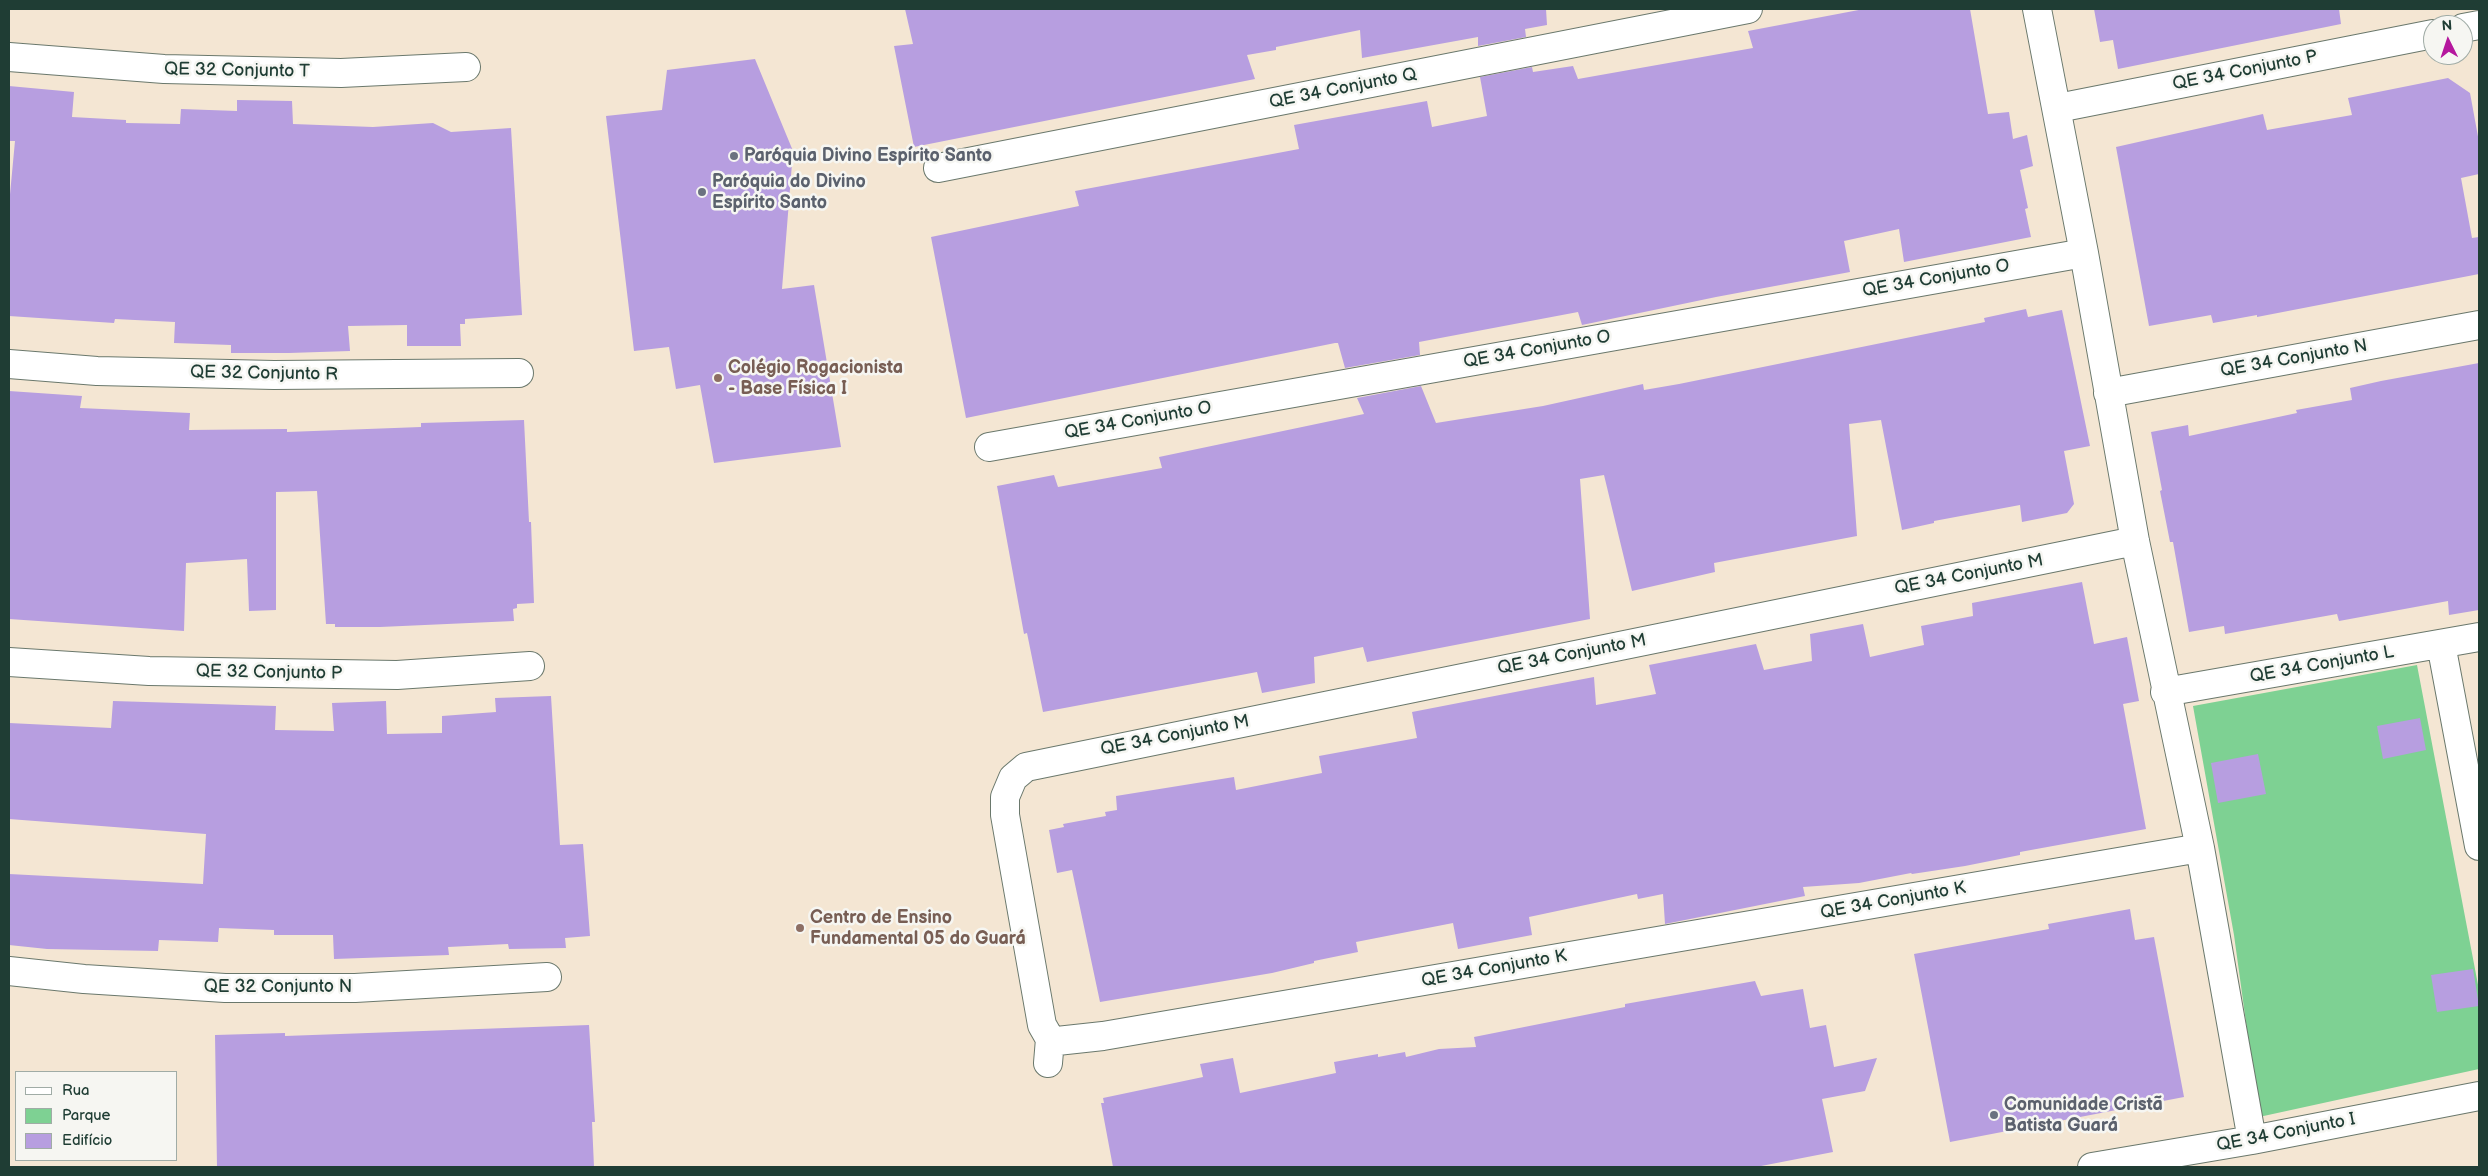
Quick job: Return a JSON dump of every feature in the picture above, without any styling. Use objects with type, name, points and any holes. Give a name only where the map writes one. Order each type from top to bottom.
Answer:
[{"type":"street","name":"QE 34 Conjunto Q","points":[[938,168],[1748,9]]},
{"type":"street","points":[[2037,9],[2058,108],[2135,541],[2165,692],[2200,848],[2252,1140]]},
{"type":"street","name":"QE 34 Conjunto P","points":[[2058,108],[2423,36]]},
{"type":"street","name":"QE 32 Conjunto T","points":[[9,57],[174,70],[341,73],[466,67]]},
{"type":"street","name":"QE 34 Conjunto O","points":[[989,447],[2084,253]]},
{"type":"street","name":"QE 34 Conjunto N","points":[[2108,393],[2479,325]]},
{"type":"street","name":"QE 32 Conjunto R","points":[[9,364],[97,371],[274,375],[519,373]]},
{"type":"street","name":"QE 34 Conjunto M","points":[[1013,778],[1026,767],[1045,762],[2135,541]]},
{"type":"street","name":"QE 34 Conjunto L","points":[[2165,692],[2479,637]]},
{"type":"street","points":[[2441,644],[2479,846]]},
{"type":"street","name":"QE 32 Conjunto P","points":[[9,662],[159,671],[397,675],[530,666]]},
{"type":"street","name":"QE 34 Conjunto K","points":[[1013,778],[1005,797],[1005,816],[1042,1025],[1049,1051],[1068,1041],[2200,848]]},
{"type":"street","name":"QE 32 Conjunto N","points":[[9,970],[84,978],[225,988],[355,988],[547,977]]},
{"type":"street","name":"QE 34 Conjunto I","points":[[2092,1167],[2252,1140],[2479,1096]]},
{"type":"green space","points":[[2417,665],[2479,990],[2479,1069],[2259,1117],[2234,935],[2193,706]]},
{"type":"building","points":[[905,9],[1546,9],[1547,25],[1525,29],[1526,37],[1478,46],[1478,37],[1362,58],[1360,30],[1276,47],[1276,50],[1247,55],[1255,79],[914,147],[894,46],[913,44]]},
{"type":"building","points":[[1864,9],[1970,9],[1988,114],[2009,112],[2013,139],[2027,135],[2033,166],[2020,170],[2028,208],[2025,209],[2031,237],[1904,262],[1899,229],[1844,241],[1850,272],[1582,325],[1578,312],[1419,342],[1420,355],[1345,368],[1338,343],[1335,343],[966,418],[931,237],[1079,206],[1075,191],[1299,149],[1294,125],[1427,101],[1432,127],[1487,116],[1480,77],[1532,67],[1533,72],[1573,66],[1578,79],[1753,48],[1748,31]]},
{"type":"building","points":[[2094,9],[2339,9],[2341,24],[2118,69],[2113,40],[2100,42]]},
{"type":"building","points":[[755,59],[793,151],[782,289],[814,285],[841,447],[714,463],[700,385],[676,389],[669,347],[634,351],[606,116],[662,110],[667,70]]},
{"type":"building","points":[[2448,78],[2470,93],[2479,142],[2479,174],[2461,178],[2472,238],[2479,237],[2479,274],[2257,317],[2257,315],[2213,323],[2211,315],[2149,326],[2116,147],[2263,114],[2267,130],[2352,115],[2348,98]]},
{"type":"building","points":[[9,86],[74,92],[72,117],[126,120],[126,123],[180,124],[181,109],[237,111],[237,100],[292,101],[293,124],[373,127],[433,123],[451,132],[511,128],[522,315],[465,319],[465,324],[460,324],[461,346],[407,346],[407,325],[348,326],[350,351],[289,353],[231,353],[231,345],[174,343],[175,322],[115,319],[114,323],[9,316],[9,205],[15,141],[9,141]]},
{"type":"building","points":[[2026,309],[2028,317],[2062,310],[2090,446],[2064,451],[2074,504],[2067,513],[2022,522],[2020,505],[1934,521],[1934,523],[1902,530],[1881,420],[1849,424],[1857,536],[1714,563],[1715,572],[1632,591],[1604,475],[1580,479],[1590,619],[1367,662],[1363,647],[1314,657],[1315,683],[1262,693],[1257,672],[1043,712],[1027,633],[1024,634],[997,486],[1054,475],[1058,487],[1162,468],[1159,457],[1364,414],[1357,398],[1421,386],[1436,423],[1543,406],[1643,384],[1644,390],[1679,384],[1985,322],[1984,318]]},
{"type":"building","points":[[2479,363],[2479,610],[2449,615],[2448,601],[2339,621],[2337,614],[2225,634],[2224,626],[2189,632],[2173,542],[2170,542],[2160,491],[2162,490],[2151,432],[2188,425],[2189,436],[2297,413],[2296,410],[2352,400],[2350,388]]},
{"type":"building","points":[[9,391],[82,396],[80,408],[190,413],[189,430],[287,429],[287,432],[421,427],[421,423],[524,420],[534,603],[517,604],[517,608],[513,609],[514,621],[380,627],[335,627],[335,624],[326,624],[317,491],[276,492],[276,610],[249,611],[247,559],[186,563],[184,631],[9,619]]},
{"type":"building","points":[[2082,582],[2094,644],[2127,637],[2139,701],[2123,704],[2146,829],[2020,852],[2020,855],[1965,866],[1911,873],[1859,883],[1803,887],[1805,896],[1665,924],[1663,894],[1638,899],[1637,894],[1529,917],[1532,935],[1458,949],[1453,923],[1356,942],[1358,952],[1314,961],[1314,963],[1272,973],[1100,1002],[1072,870],[1057,873],[1049,830],[1064,827],[1063,824],[1106,816],[1105,812],[1117,810],[1116,796],[1234,777],[1236,790],[1322,773],[1319,756],[1417,738],[1412,712],[1541,687],[1594,677],[1596,705],[1656,694],[1649,665],[1756,644],[1764,670],[1812,661],[1810,634],[1863,624],[1870,657],[1924,645],[1921,626],[1973,616],[1972,603]]},
{"type":"building","points":[[551,696],[560,845],[583,844],[590,936],[565,938],[566,948],[509,949],[508,944],[448,947],[449,955],[334,959],[333,935],[274,935],[274,930],[219,928],[218,942],[159,940],[158,951],[47,949],[9,945],[9,874],[203,884],[206,834],[9,819],[9,723],[111,728],[113,701],[276,706],[275,730],[334,731],[332,703],[386,701],[387,734],[442,733],[442,716],[496,712],[495,698]]},
{"type":"building","points":[[2420,718],[2426,750],[2383,759],[2377,726]]},
{"type":"building","points":[[2258,754],[2266,794],[2218,803],[2211,763]]},
{"type":"building","points":[[2130,909],[2135,940],[2154,937],[2184,1097],[1950,1142],[1914,954],[2049,929],[2048,924]]},
{"type":"building","points":[[2473,969],[2479,1006],[2437,1012],[2431,975]]},
{"type":"building","points":[[1755,981],[1761,996],[1803,989],[1810,1028],[1826,1025],[1834,1067],[1877,1058],[1865,1091],[1822,1099],[1833,1152],[1756,1167],[1113,1167],[1101,1103],[1104,1103],[1103,1098],[1203,1077],[1200,1064],[1233,1058],[1240,1093],[1336,1073],[1334,1062],[1378,1054],[1378,1057],[1405,1052],[1406,1057],[1439,1049],[1476,1047],[1474,1037],[1625,1007],[1625,1004]]},
{"type":"building","points":[[589,1025],[595,1122],[592,1122],[594,1167],[217,1167],[215,1035],[285,1033],[285,1036]]},
{"type":"place","name":"Paróquia Divino Espírito Santo","points":[[734,156]]},
{"type":"place","name":"Paróquia do Divino Espírito Santo","points":[[702,192]]},
{"type":"place","name":"Colégio Rogacionista - Base Física I","points":[[718,378]]},
{"type":"place","name":"Centro de Ensino Fundamental 05 do Guará","points":[[800,928]]},
{"type":"place","name":"Comunidade Cristã Batista Guará","points":[[1994,1115]]}]
